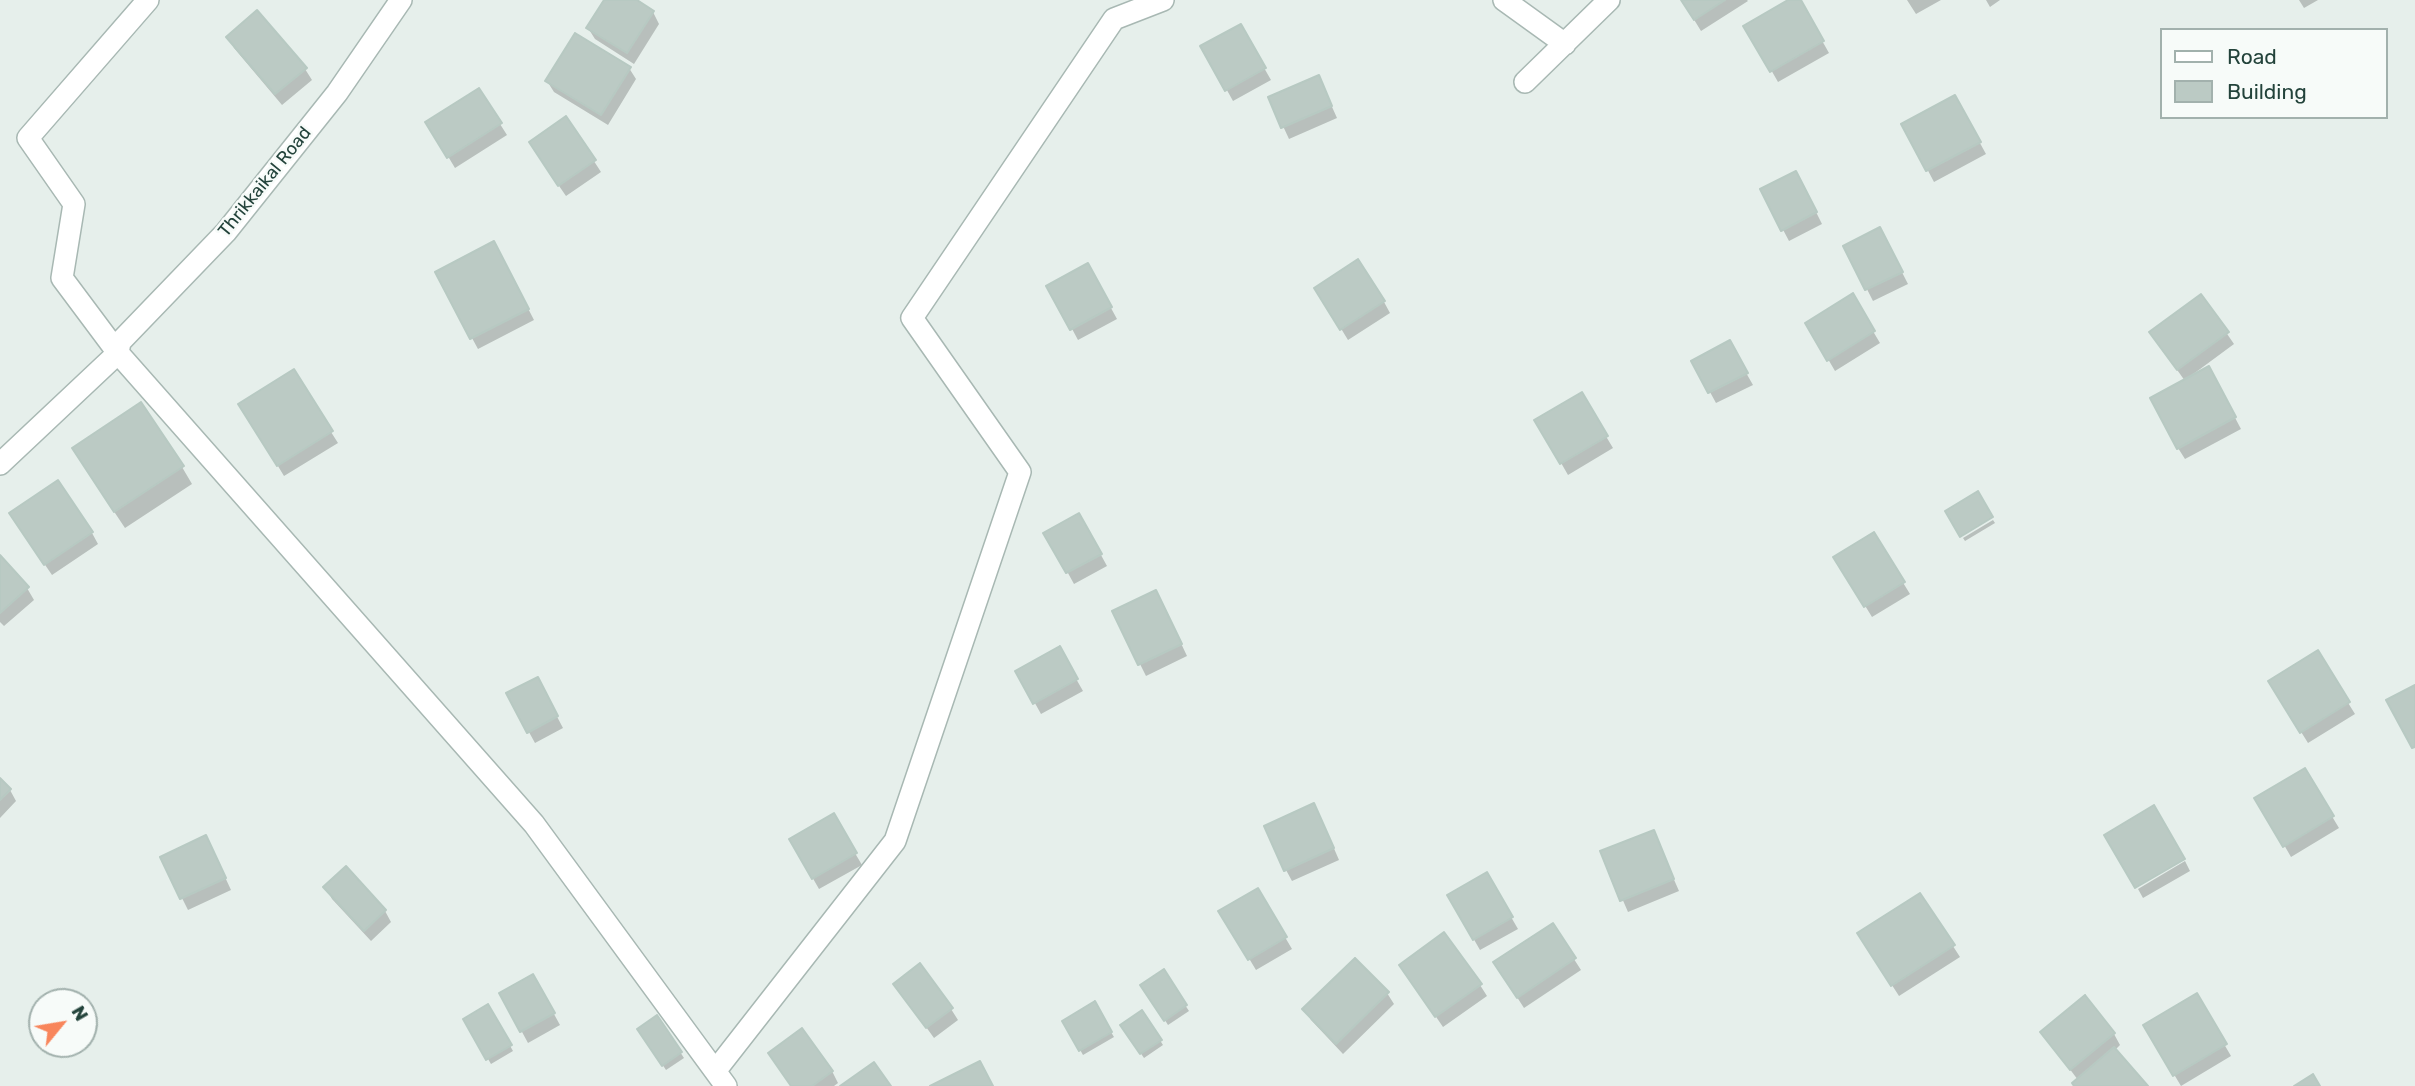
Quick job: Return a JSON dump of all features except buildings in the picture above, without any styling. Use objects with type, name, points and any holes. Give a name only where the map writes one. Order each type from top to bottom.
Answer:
[{"type":"street","points":[[148,0],[29,138],[74,204],[62,278],[118,353],[534,824],[721,1078],[895,841],[1020,472],[912,318],[1114,19],[1163,0]]},
{"type":"street","name":"Thrikkaikal Road","points":[[0,464],[118,353],[120,342],[226,232],[337,93],[401,0]]},
{"type":"street","points":[[1504,0],[1564,44]]},
{"type":"street","points":[[1525,82],[1609,0]]}]
